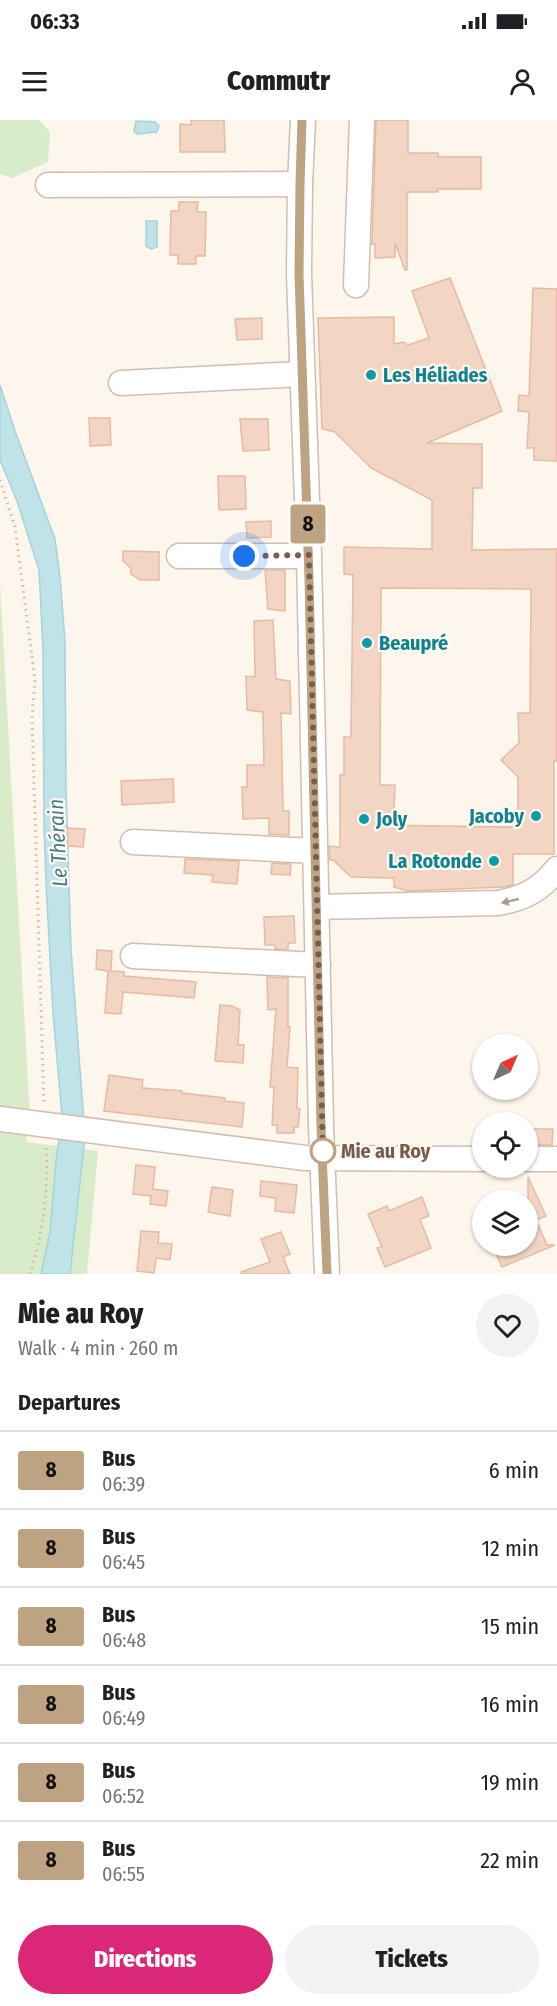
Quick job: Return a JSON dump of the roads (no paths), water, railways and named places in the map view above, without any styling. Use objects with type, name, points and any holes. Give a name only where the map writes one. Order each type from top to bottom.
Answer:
[{"type":"street","points":[[303,120],[299,274],[309,555],[327,1274]]},
{"type":"street","points":[[356,285],[362,120]]},
{"type":"street","points":[[48,185],[300,184]]},
{"type":"street","points":[[121,383],[302,374]]},
{"type":"street","points":[[179,556],[309,555]]},
{"type":"street","points":[[133,842],[315,850]]},
{"type":"street","points":[[317,907],[498,903],[527,896],[557,869]]},
{"type":"street","points":[[133,956],[318,965]]},
{"type":"street","points":[[0,1119],[305,1158],[472,1159]]},
{"type":"street","points":[[538,1159],[557,1159]]},
{"type":"water","points":[[136,121],[155,122],[159,126],[157,132],[137,134],[134,131]]},
{"type":"water","points":[[146,221],[157,221],[157,247],[151,249],[146,246]]},
{"type":"water","name":"Le Thérain","points":[[0,385],[55,539],[60,577],[65,641],[66,788],[71,949],[85,1136],[70,1274],[41,1274],[50,1233],[62,1116],[53,1013],[46,883],[43,649],[39,570],[17,501],[0,460]]},
{"type":"place","name":"Les Héliades","points":[[371,375]]},
{"type":"place","name":"Beaupré","points":[[367,643]]},
{"type":"place","name":"Jacoby","points":[[536,816]]},
{"type":"place","name":"Joly","points":[[364,819]]},
{"type":"place","name":"La Rotonde","points":[[494,861]]},
{"type":"place","name":"Mie au Roy","points":[[323,1151]]}]
